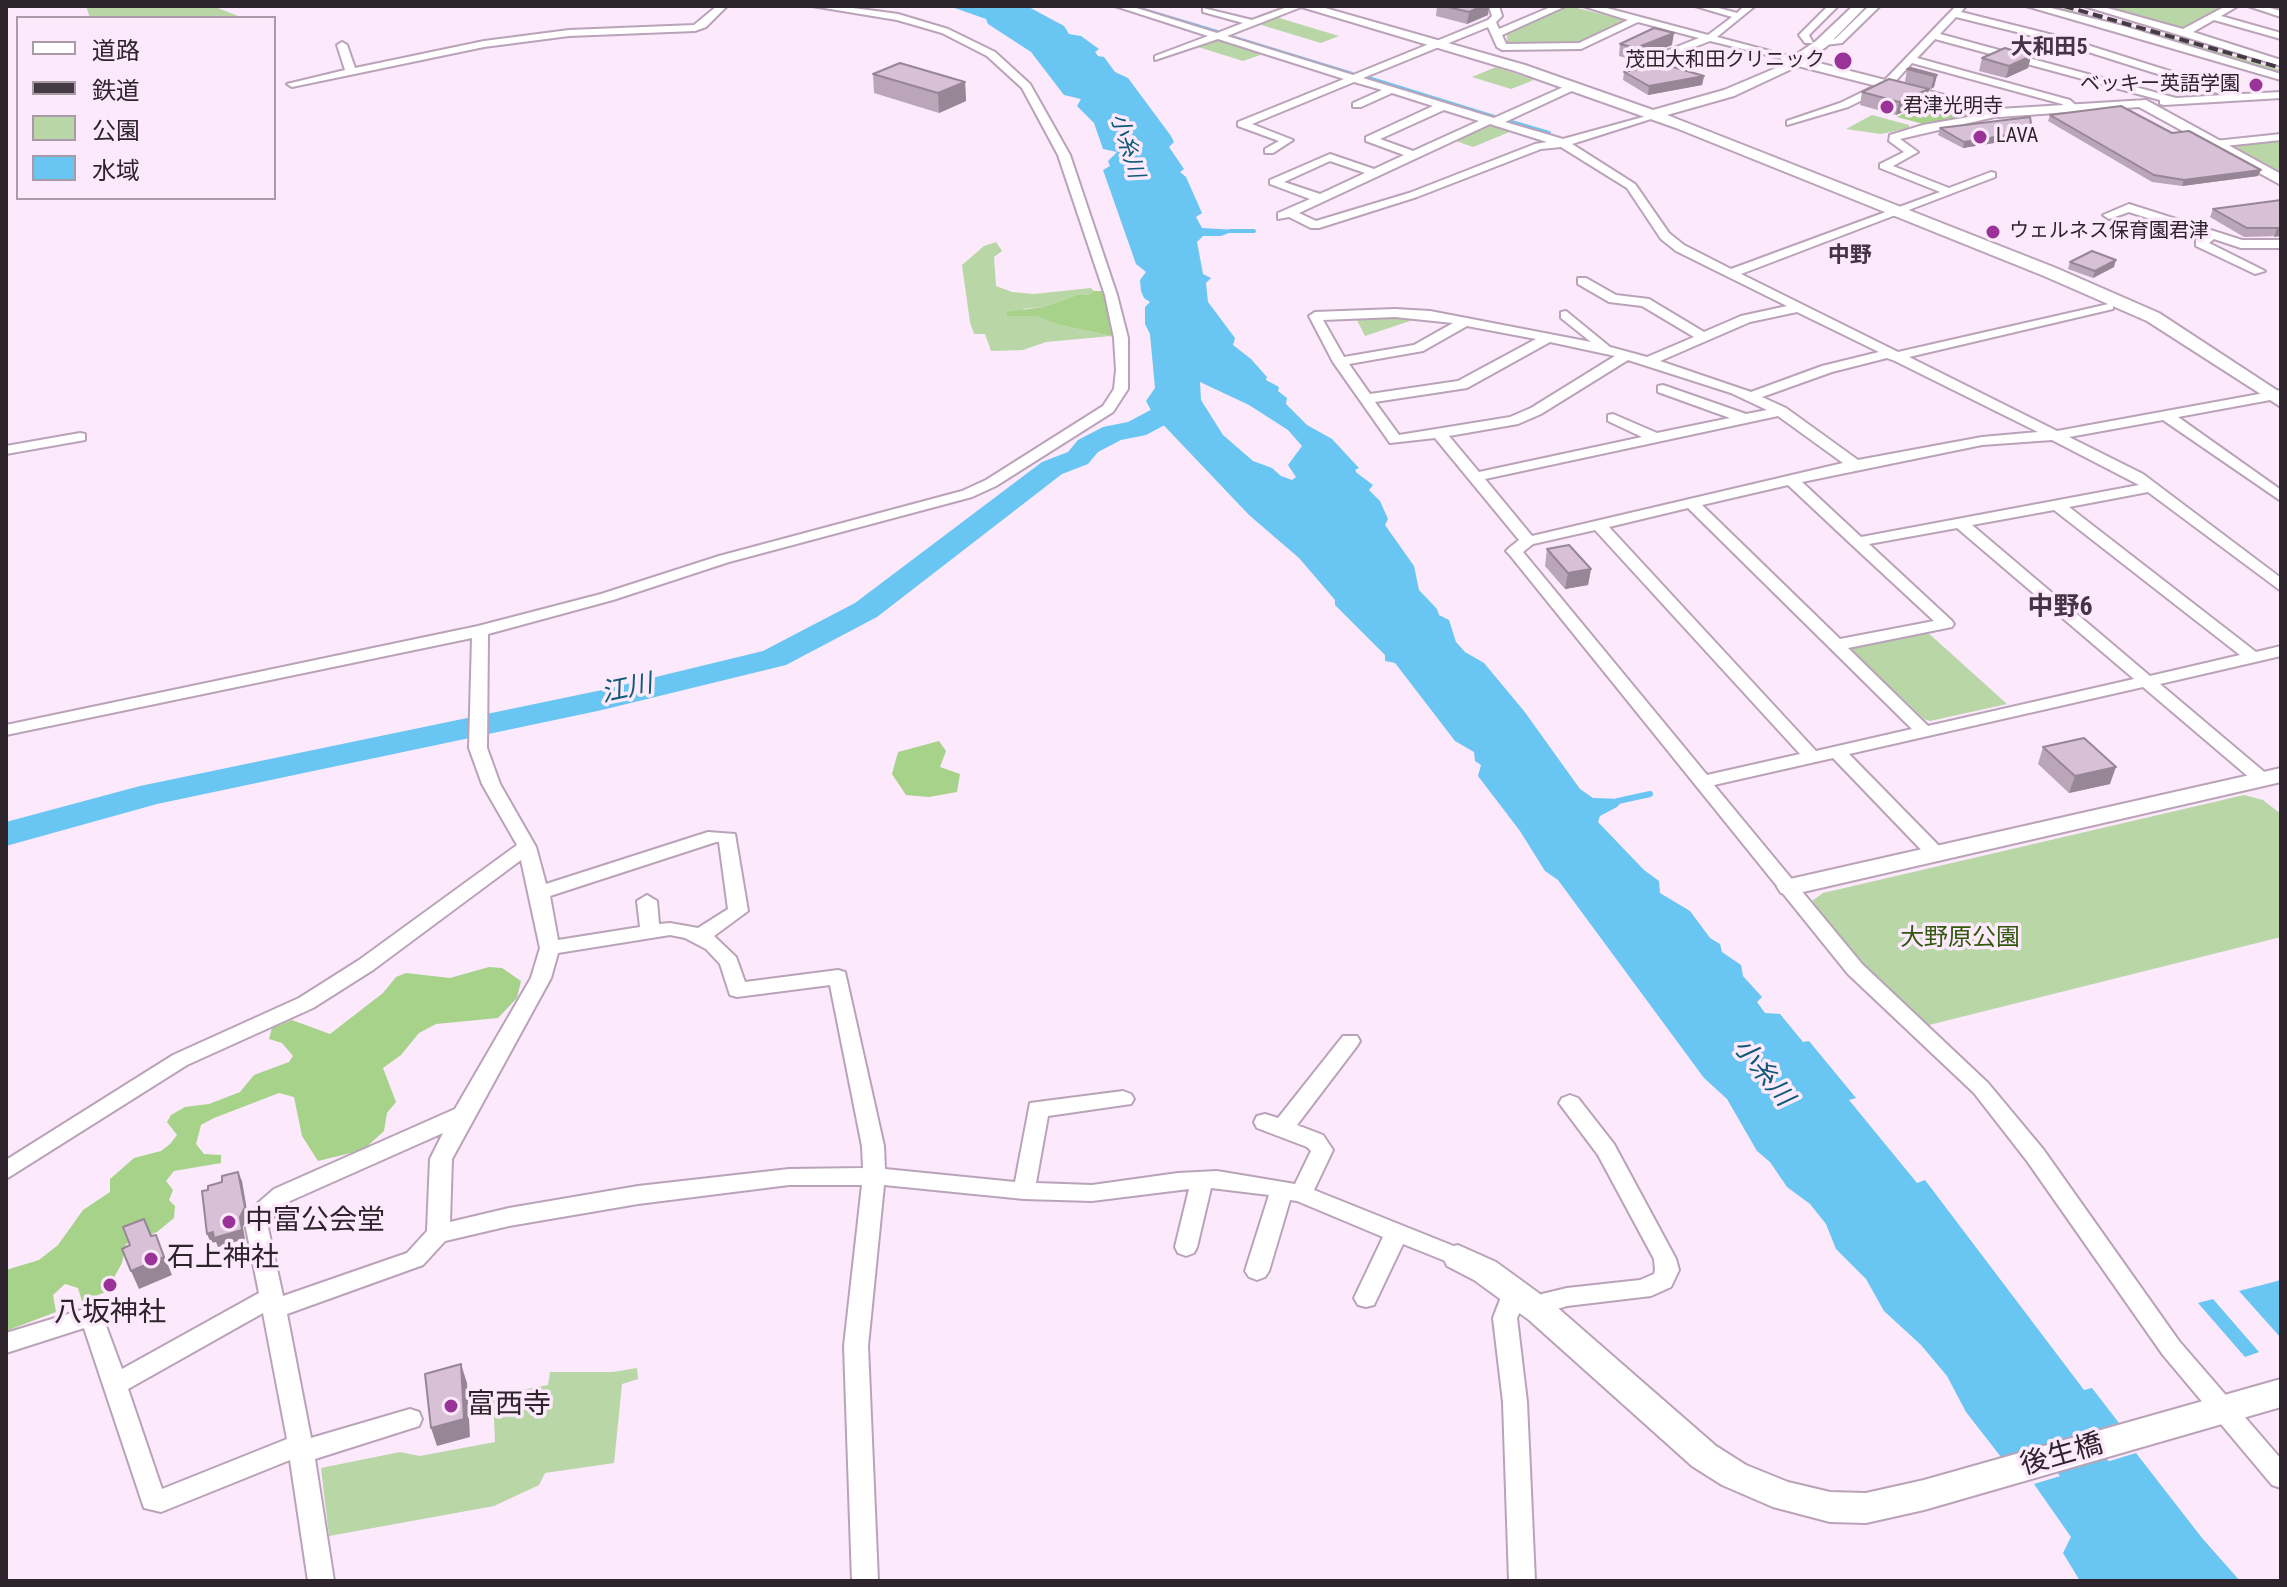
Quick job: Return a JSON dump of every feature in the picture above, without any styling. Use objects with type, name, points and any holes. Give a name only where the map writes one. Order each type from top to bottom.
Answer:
[{"type":"street","points":[[292,84],[512,41],[569,33],[695,28],[703,25],[722,6]]},
{"type":"street","points":[[6,730],[480,631],[607,597],[724,559],[967,494],[991,483],[1108,409],[1121,389],[1121,338],[1101,258],[1064,155],[1026,86],[991,54],[945,31],[898,17],[817,6]]},
{"type":"street","points":[[1120,6],[1563,143],[1631,186],[1665,236],[1729,274],[2057,435],[2151,487],[2281,586]]},
{"type":"street","points":[[1159,58],[1301,6],[1434,43],[1572,87],[1650,116],[1661,127],[2127,305],[2189,338],[2275,400]]},
{"type":"street","points":[[1269,151],[1288,140],[1242,124],[1491,22],[1497,16],[1494,6]]},
{"type":"street","points":[[1498,33],[1561,6]]},
{"type":"street","points":[[1588,6],[1999,113]]},
{"type":"street","points":[[1700,6],[1739,16]]},
{"type":"street","points":[[1635,67],[1709,38],[1750,6]]},
{"type":"street","points":[[1833,6],[1804,35],[1838,41],[1875,6]]},
{"type":"street","points":[[1819,39],[1846,6]]},
{"type":"street","points":[[1572,87],[1286,214],[1315,225],[1413,195],[1539,146],[1563,143],[1650,116],[1663,107],[1738,83],[1793,60],[1860,6]]},
{"type":"street","points":[[2031,6],[2120,28],[2281,77]]},
{"type":"street","points":[[2089,6],[2281,63]]},
{"type":"street","points":[[2183,33],[2233,6]]},
{"type":"street","points":[[2253,6],[2281,14]]},
{"type":"street","points":[[1206,10],[1252,23]]},
{"type":"street","points":[[1791,123],[1844,105],[1887,84],[1957,10],[2243,98]]},
{"type":"street","points":[[2213,17],[2281,36]]},
{"type":"street","points":[[1491,22],[1502,47],[1581,46],[1637,19]]},
{"type":"street","points":[[1931,35],[2175,101]]},
{"type":"street","points":[[342,45],[351,72]]},
{"type":"street","points":[[1911,60],[2066,102],[2073,107]]},
{"type":"street","points":[[1357,105],[1391,90]]},
{"type":"street","points":[[1948,192],[1884,166],[1912,152],[1892,138],[1923,128],[1999,113],[2281,95]]},
{"type":"street","points":[[2141,103],[2281,180]]},
{"type":"street","points":[[1413,155],[1370,139],[1443,106]]},
{"type":"street","points":[[2215,144],[2281,137]]},
{"type":"street","points":[[1320,198],[1274,182],[1330,157],[1374,173]]},
{"type":"street","points":[[1729,274],[1991,175]]},
{"type":"street","points":[[2109,215],[2134,209],[2245,245],[2281,244]]},
{"type":"street","points":[[1891,214],[2108,306],[2275,400]]},
{"type":"street","points":[[2213,235],[2200,243],[2259,271]]},
{"type":"street","points":[[1582,281],[1613,299],[1645,302],[1705,338]]},
{"type":"street","points":[[1752,396],[1827,369],[2108,306]]},
{"type":"street","points":[[1648,361],[1746,319],[1796,308]]},
{"type":"street","points":[[1627,355],[1536,411],[1513,421],[1395,440],[1340,362],[1315,316],[1395,313],[1466,321],[1627,355],[1752,396],[1781,411],[1855,465]]},
{"type":"street","points":[[1566,315],[1611,351]]},
{"type":"street","points":[[1340,362],[1418,348],[1466,321]]},
{"type":"street","points":[[1365,399],[1462,385],[1549,337]]},
{"type":"street","points":[[1663,389],[1744,419]]},
{"type":"street","points":[[2275,400],[2057,435],[1982,441],[1855,465],[1528,541],[1514,551],[1855,969],[1981,1088],[2035,1155],[2171,1348],[2281,1477]]},
{"type":"street","points":[[1474,477],[1781,411]]},
{"type":"street","points":[[2167,416],[2281,497]]},
{"type":"street","points":[[1613,418],[1656,438]]},
{"type":"street","points":[[1439,433],[1528,541]]},
{"type":"street","points":[[6,450],[80,437]]},
{"type":"street","points":[[1791,480],[1946,624],[1836,645]]},
{"type":"street","points":[[1857,542],[2151,487]]},
{"type":"street","points":[[1692,504],[1925,732]]},
{"type":"street","points":[[2057,505],[2253,657]]},
{"type":"street","points":[[1960,523],[2144,681],[2275,784]]},
{"type":"street","points":[[1599,525],[1811,756]]},
{"type":"street","points":[[438,1234],[441,1159],[541,978],[550,948],[540,893],[527,847],[491,784],[478,748],[480,631]]},
{"type":"street","points":[[1702,782],[2281,651]]},
{"type":"street","points":[[1836,751],[1937,855]]},
{"type":"street","points":[[1790,887],[2275,784]]},
{"type":"street","points":[[540,893],[715,836],[728,838],[738,911],[700,936]]},
{"type":"street","points":[[6,1171],[180,1060],[306,1003],[366,965],[527,847]]},
{"type":"street","points":[[647,901],[650,930]]},
{"type":"street","points":[[550,948],[670,929],[700,936],[713,944],[729,962],[737,990],[838,977],[873,1146],[874,1176],[856,1346],[865,1581]]},
{"type":"street","points":[[1257,1271],[1292,1192],[1322,1150],[1315,1141],[1273,1126],[1350,1041]]},
{"type":"street","points":[[1024,1191],[1038,1109],[1123,1099]]},
{"type":"street","points":[[1522,1581],[1515,1402],[1505,1318],[1509,1304],[1643,1289],[1663,1280],[1667,1270],[1665,1259],[1606,1150],[1570,1103]]},
{"type":"street","points":[[321,1581],[274,1303],[257,1228],[266,1209],[282,1195],[463,1115]]},
{"type":"street","points":[[115,1384],[274,1303],[415,1259],[438,1234],[509,1217],[638,1195],[789,1177],[874,1176],[1024,1191],[1092,1193],[1202,1180],[1292,1192],[1458,1257]]},
{"type":"street","points":[[1186,1247],[1202,1180]]},
{"type":"street","points":[[1366,1298],[1397,1232]]},
{"type":"street","name":"後生橋","points":[[1458,1257],[1529,1302],[1704,1456],[1734,1475],[1785,1496],[1830,1507],[1866,1508],[1933,1493],[2281,1393]]},
{"type":"street","points":[[6,1343],[88,1318],[96,1328],[153,1500],[161,1501],[300,1448],[410,1419]]},
{"type":"green space","points":[[86,6],[213,6],[238,16],[89,16]]},
{"type":"green space","points":[[1569,6],[1629,21],[1578,44],[1507,44],[1507,32]]},
{"type":"green space","points":[[2038,6],[2055,6],[2166,36],[2281,70],[2281,76]]},
{"type":"green space","points":[[2096,6],[2228,6],[2183,28]]},
{"type":"green space","points":[[1276,17],[1339,36],[1321,43],[1258,24]]},
{"type":"green space","points":[[1215,39],[1263,54],[1243,61],[1195,46]]},
{"type":"green space","points":[[1496,67],[1534,80],[1511,89],[1472,77]]},
{"type":"green space","points":[[1907,93],[1975,110],[1977,116],[1927,125],[1897,117],[1928,101]]},
{"type":"green space","points":[[1872,115],[1909,125],[1909,128],[1881,134],[1846,129]]},
{"type":"green space","points":[[1491,124],[1512,131],[1473,147],[1453,140]]},
{"type":"green space","points":[[2281,139],[2281,172],[2235,147],[2237,144]]},
{"type":"green space","points":[[996,242],[1002,251],[994,257],[996,286],[1012,292],[1034,294],[1091,288],[1094,291],[1043,307],[1022,309],[1059,325],[1112,336],[1046,342],[1023,350],[991,351],[985,334],[974,334],[962,265],[984,246]]},
{"type":"green space","points":[[1102,291],[1115,332],[1112,336],[1059,325],[1037,316],[1007,316],[1007,312],[1043,307]]},
{"type":"green space","points":[[1395,315],[1419,318],[1365,336],[1356,318]]},
{"type":"green space","points":[[1925,630],[2007,704],[1930,721],[1924,719],[1849,648],[1851,645]]},
{"type":"green space","points":[[939,741],[946,751],[940,767],[960,774],[957,792],[929,797],[906,795],[892,774],[898,752]]},
{"type":"green space","name":"大野原公園","points":[[2244,795],[2263,800],[2281,814],[2281,937],[1925,1026],[1862,967],[1812,901],[1823,893]]},
{"type":"green space","points":[[489,967],[502,968],[521,981],[517,998],[498,1018],[436,1024],[419,1033],[401,1055],[383,1068],[396,1102],[387,1113],[384,1131],[363,1150],[318,1161],[302,1136],[294,1097],[279,1093],[214,1118],[201,1125],[196,1144],[204,1154],[221,1155],[221,1163],[174,1171],[166,1181],[173,1190],[169,1200],[175,1206],[174,1218],[157,1232],[126,1244],[122,1263],[106,1292],[82,1301],[78,1288],[65,1284],[53,1295],[56,1312],[6,1331],[6,1270],[39,1260],[58,1245],[83,1210],[110,1192],[110,1179],[134,1158],[161,1151],[170,1144],[177,1135],[167,1122],[171,1115],[185,1107],[209,1104],[240,1092],[254,1075],[289,1062],[293,1056],[282,1043],[269,1039],[272,1028],[292,1020],[330,1034],[383,993],[396,977],[406,973],[450,978]]},
{"type":"green space","points":[[637,1368],[638,1379],[622,1384],[614,1463],[545,1473],[539,1485],[494,1506],[329,1536],[321,1468],[400,1452],[420,1456],[495,1442],[493,1395],[548,1385],[550,1372],[613,1372]]},
{"type":"water","points":[[949,6],[1027,6],[1064,26],[1069,34],[1081,36],[1099,49],[1095,52],[1104,57],[1115,72],[1128,78],[1174,142],[1169,147],[1184,169],[1180,172],[1186,177],[1202,213],[1196,217],[1202,228],[1237,230],[1221,236],[1203,236],[1197,242],[1203,274],[1211,278],[1206,283],[1208,302],[1235,338],[1233,345],[1251,359],[1267,377],[1266,380],[1279,387],[1278,391],[1287,398],[1286,404],[1307,425],[1332,439],[1359,468],[1355,470],[1357,473],[1373,485],[1369,490],[1380,501],[1388,519],[1385,525],[1414,566],[1419,590],[1439,615],[1449,620],[1456,642],[1465,652],[1484,663],[1524,711],[1580,789],[1593,798],[1624,799],[1617,807],[1600,816],[1598,822],[1644,870],[1659,881],[1660,893],[1690,911],[1710,938],[1720,944],[1722,952],[1741,965],[1743,976],[1762,997],[1757,1002],[1765,1013],[1780,1014],[1803,1042],[1809,1041],[1856,1098],[1849,1100],[1917,1183],[1925,1180],[2084,1390],[2092,1388],[2119,1423],[2001,1457],[1966,1412],[1947,1376],[1921,1345],[1884,1311],[1866,1279],[1836,1249],[1826,1224],[1810,1204],[1787,1187],[1770,1162],[1757,1151],[1727,1099],[1704,1078],[1558,880],[1545,871],[1520,831],[1478,776],[1481,765],[1475,761],[1474,752],[1455,741],[1395,663],[1385,661],[1385,655],[1335,605],[1335,600],[1299,558],[1249,515],[1153,414],[1146,401],[1155,388],[1150,334],[1145,324],[1145,307],[1150,302],[1144,298],[1140,280],[1146,272],[1136,264],[1103,170],[1110,166],[1108,161],[1117,152],[1103,149],[1094,123],[1077,106],[1081,99],[1064,95],[1031,52],[988,24],[986,19]],"holes":[[[1200,382],[1249,405],[1288,430],[1302,446],[1288,465],[1296,477],[1292,480],[1253,461],[1223,435],[1201,400]]]},
{"type":"water","points":[[2281,1280],[2281,1338],[2239,1291]]},
{"type":"water","points":[[2213,1299],[2259,1352],[2245,1357],[2198,1303]]},
{"type":"water","points":[[2136,1453],[2240,1581],[2080,1581],[2063,1553],[2071,1537],[2034,1484]]},
{"type":"building","points":[[1444,6],[1482,6],[1469,12]]},
{"type":"building","points":[[1654,28],[1674,33],[1636,48],[1620,44]]},
{"type":"building","points":[[2005,48],[2031,56],[2009,66],[1982,58]]},
{"type":"building","points":[[900,63],[965,82],[938,93],[873,74]]},
{"type":"building","points":[[1663,64],[1704,76],[1649,86],[1624,72]]},
{"type":"building","points":[[1911,68],[1937,75],[1907,69]]},
{"type":"building","points":[[1889,79],[1929,89],[1899,102],[1862,92]]},
{"type":"building","points":[[2121,106],[2172,133],[2189,131],[2261,170],[2184,180],[2154,175],[2050,115]]},
{"type":"building","points":[[2030,117],[2032,131],[1964,142],[1940,128]]},
{"type":"building","points":[[2281,200],[2281,228],[2247,228],[2213,209]]},
{"type":"building","points":[[2092,251],[2116,260],[2095,271],[2070,262]]},
{"type":"building","points":[[1569,545],[1591,569],[1568,573],[1547,549]]},
{"type":"building","points":[[2084,738],[2116,767],[2075,776],[2043,747]]},
{"type":"building","name":"中富公会堂","points":[[238,1172],[245,1207],[240,1217],[242,1230],[214,1238],[213,1232],[207,1234],[202,1191],[222,1182],[222,1176]]},
{"type":"building","points":[[144,1219],[151,1236],[156,1235],[164,1257],[131,1271],[122,1249],[130,1245],[123,1227]]},
{"type":"building","points":[[461,1364],[464,1419],[431,1428],[425,1374]]},
{"type":"waterway","points":[[1130,6],[1217,32]]},
{"type":"waterway","points":[[1228,36],[1352,74]]},
{"type":"waterway","points":[[1365,77],[1494,117]]},
{"type":"waterway","points":[[1508,121],[1549,133]]},
{"type":"waterway","points":[[1230,231],[1254,231]]},
{"type":"waterway","name":"江川","points":[[6,834],[153,794],[602,700],[774,658],[866,610],[1052,468],[1078,458],[1088,446],[1113,433],[1136,429],[1168,412],[1179,398]]},
{"type":"waterway","points":[[1618,801],[1650,794]]},
{"type":"waterway","name":"小糸川","points":[[2030,1401],[2174,1581]]},
{"type":"railway","points":[[2064,6],[2281,68]]},
{"type":"place","name":"茂田大和田クリニック","points":[[1843,61]]},
{"type":"place","name":"ベッキー英語学園","points":[[2256,85]]},
{"type":"place","name":"君津光明寺","points":[[1887,107]]},
{"type":"place","name":"LAVA","points":[[1980,137]]},
{"type":"place","name":"ウェルネス保育園君津","points":[[1993,232]]},
{"type":"place","name":"中富公会堂","points":[[229,1222]]},
{"type":"place","name":"石上神社","points":[[151,1259]]},
{"type":"place","name":"八坂神社","points":[[110,1285]]},
{"type":"place","name":"富西寺","points":[[451,1406]]},
{"type":"district","name":"大和田5","points":[[2049,48]]},
{"type":"district","name":"中野","points":[[1850,256]]},
{"type":"district","name":"中野6","points":[[2060,608]]}]
